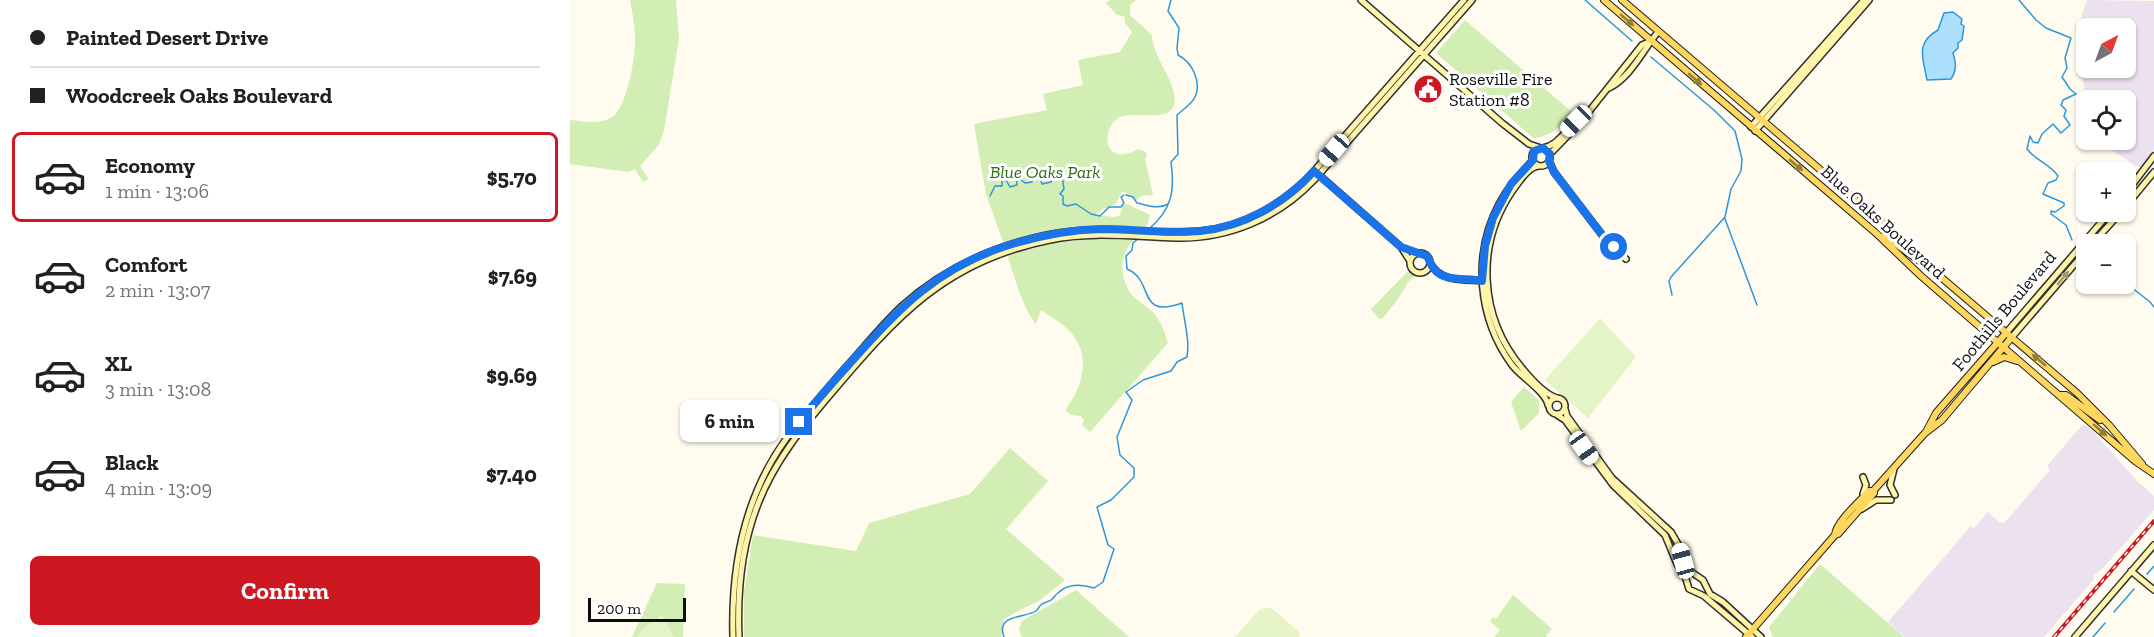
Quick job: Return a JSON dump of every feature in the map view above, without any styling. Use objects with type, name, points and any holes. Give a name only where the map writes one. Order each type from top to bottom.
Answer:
[{"type":"main road","name":"Blue Oaks Boulevard","points":[[1604,0],[1877,234],[1921,276],[2135,461],[2142,464]]},
{"type":"main road","name":"Blue Oaks Boulevard","points":[[1622,0],[2077,393],[2109,425],[2142,464],[2154,474]]},
{"type":"main road","points":[[1877,234],[1892,241],[1920,263],[1924,262]]},
{"type":"main road","name":"Foothills Boulevard","points":[[1925,433],[1930,422],[1947,401],[2009,335]]},
{"type":"main road","name":"Foothills Boulevard","points":[[1749,634],[1835,535],[1836,529],[1859,507],[1869,491],[1874,491],[1925,433],[1942,420],[1987,365],[2001,344]]},
{"type":"main road","points":[[1987,365],[2004,357],[2024,364]]},
{"type":"main road","points":[[2059,395],[2066,395],[2109,425]]},
{"type":"street","points":[[1361,0],[1502,123],[1529,144],[1540,148],[1549,158],[1554,172],[1606,240],[1626,259]]},
{"type":"street","points":[[1422,53],[1464,0]]},
{"type":"street","points":[[739,637],[736,581],[758,503],[786,450],[818,408],[905,311],[950,278],[978,263],[1011,250],[1059,238],[1088,235],[1199,237],[1220,234],[1244,227],[1284,206],[1303,192],[1422,53],[1472,0]]},
{"type":"street","points":[[1762,120],[1864,0]]},
{"type":"street","points":[[1754,129],[1869,0]]},
{"type":"street","points":[[1609,88],[1617,84],[1647,49],[1658,32]]},
{"type":"street","points":[[1651,41],[1642,45],[1583,117],[1555,143],[1534,151],[1533,158],[1511,184],[1493,218],[1485,246],[1484,281],[1489,319],[1501,348],[1520,374],[1544,395],[1551,413],[1565,420],[1603,474],[1660,529]]},
{"type":"street","points":[[1583,117],[1549,158],[1540,166],[1532,168],[1521,180],[1509,196],[1497,219],[1489,246],[1484,281],[1491,311],[1505,344],[1529,376],[1549,395],[1564,401],[1567,416],[1612,478],[1671,531],[1685,566],[1703,580],[1710,594],[1720,600],[1749,634]]},
{"type":"street","points":[[1502,123],[1526,146],[1540,166],[1554,172]]},
{"type":"street","points":[[2136,181],[2154,156]]},
{"type":"street","points":[[2136,194],[2152,174],[2144,171]]},
{"type":"street","points":[[733,637],[739,545],[760,485],[775,457],[806,414],[901,307],[936,279],[1006,246],[1067,232],[1100,229],[1199,231],[1241,221],[1278,203],[1317,173]]},
{"type":"street","points":[[1317,173],[1401,247],[1415,273],[1426,272],[1454,282],[1484,281]]},
{"type":"street","name":"Foothills Boulevard","points":[[2009,335],[2102,222]]},
{"type":"street","points":[[2101,234],[2112,222]]},
{"type":"street","points":[[1401,247],[1416,254],[1424,254],[1434,270],[1442,275],[1463,280],[1484,281]]},
{"type":"street","points":[[1410,261],[1416,254]]},
{"type":"street","name":"Foothills Boulevard","points":[[2009,335],[2076,262]]},
{"type":"street","points":[[1426,272],[1430,263]]},
{"type":"street","points":[[1548,405],[1551,400],[1557,398]]},
{"type":"street","points":[[1942,420],[1940,413],[1948,404],[1947,401]]},
{"type":"street","points":[[1557,415],[1565,409]]},
{"type":"street","points":[[1859,507],[1876,500],[1893,498],[1890,484],[1894,467]]},
{"type":"street","points":[[1859,507],[1866,489],[1863,477]]},
{"type":"street","points":[[1632,503],[1652,518],[1655,517]]},
{"type":"street","points":[[1655,517],[1654,521],[1670,545],[1690,591],[1704,596],[1749,634],[1761,637]]},
{"type":"street","points":[[2075,637],[2154,545]]},
{"type":"street","points":[[2132,571],[2154,590]]},
{"type":"street","points":[[1688,586],[1690,578],[1698,576]]},
{"type":"street","points":[[1696,593],[1702,591],[1704,586]]},
{"type":"shaded area","points":[[2087,0],[2154,1],[2154,150],[2142,169],[2136,165],[2136,162],[2131,162],[2111,150],[2136,150],[2136,90],[2084,90],[2083,78],[2136,78],[2136,18],[2081,18]]},
{"type":"shaded area","points":[[2083,424],[2089,427],[2138,482],[2154,496],[2154,510],[2104,567],[2093,576],[2094,579],[2044,637],[1905,637],[1888,622],[1971,526],[1974,528],[1988,512],[2000,523],[2005,522],[2050,470],[2047,466]]},
{"type":"green space","points":[[630,0],[676,0],[679,39],[664,131],[658,146],[640,166],[649,179],[643,182],[635,169],[628,172],[570,164],[570,120],[602,121],[612,117],[622,103],[632,68],[635,45]]},
{"type":"green space","name":"Blue Oaks Park","points":[[1110,0],[1136,0],[1130,5],[1130,15],[1152,35],[1156,53],[1173,88],[1174,105],[1165,114],[1124,116],[1112,124],[1107,139],[1112,151],[1118,154],[1127,154],[1138,149],[1146,152],[1145,159],[1153,195],[1141,196],[1137,200],[1122,191],[1116,204],[1095,215],[1115,217],[1120,215],[1123,205],[1127,204],[1150,215],[1148,223],[1144,228],[1100,227],[1063,230],[1003,242],[986,194],[974,124],[1047,110],[1043,94],[1083,85],[1078,60],[1120,52],[1132,32],[1125,23],[1124,16],[1117,15],[1106,3]]},
{"type":"green space","points":[[1465,20],[1573,113],[1555,130],[1533,138],[1436,53]]},
{"type":"green space","points":[[1134,239],[1126,251],[1122,264],[1126,284],[1131,294],[1156,316],[1168,343],[1090,432],[1082,425],[1084,420],[1081,416],[1071,415],[1065,410],[1081,378],[1083,367],[1079,346],[1064,326],[1041,310],[1036,324],[1023,301],[1008,258],[1010,254],[1016,252],[1061,242]]},
{"type":"green space","points":[[1409,270],[1416,275],[1409,281],[1382,319],[1379,319],[1371,309]]},
{"type":"green space","points":[[1600,318],[1636,357],[1588,418],[1545,380]]},
{"type":"green space","points":[[1524,387],[1539,400],[1539,413],[1521,431],[1511,402]]},
{"type":"green space","points":[[1010,448],[1048,481],[1006,529],[1065,580],[1039,601],[1004,619],[1001,637],[744,637],[744,591],[753,535],[856,551],[869,523],[970,494]]},
{"type":"green space","points":[[1820,564],[1904,637],[1773,637],[1769,627]]},
{"type":"green space","points":[[657,583],[685,584],[683,637],[632,637]]},
{"type":"green space","points":[[1076,590],[1129,637],[1022,637],[1019,629],[1022,621]]},
{"type":"green space","points":[[1513,595],[1552,629],[1546,635],[1547,637],[1494,637],[1500,630],[1490,621],[1493,617],[1496,619]]},
{"type":"green space","points":[[1267,607],[1274,610],[1299,632],[1300,637],[1235,637],[1259,610]]},
{"type":"green space","points":[[662,615],[674,637],[638,637],[643,628]]},
{"type":"water","points":[[1953,12],[1962,19],[1961,24],[1964,26],[1962,40],[1953,53],[1954,73],[1951,79],[1927,80],[1923,46],[1926,40],[1938,30],[1944,13]]},
{"type":"waterway","points":[[1149,229],[1163,214],[1172,191],[1171,162],[1178,154],[1177,115],[1192,102],[1197,91],[1196,79],[1191,67],[1178,55],[1179,28],[1168,11],[1171,0]]},
{"type":"waterway","points":[[1585,0],[1632,41]]},
{"type":"waterway","points":[[2019,0],[2046,28],[2071,38],[2065,58],[2067,68],[2062,77],[2076,94],[2063,100],[2061,105],[2066,110],[2064,116],[2070,125],[2061,133],[2053,124],[2042,134],[2038,143],[2033,142],[2030,136],[2027,149],[2058,176],[2056,180],[2048,183],[2043,194],[2064,203],[2064,206],[2055,212],[2051,211],[2051,214],[2066,225],[2072,240]]},
{"type":"waterway","points":[[1651,57],[1735,131],[1742,159],[1741,171],[1731,189],[1725,217],[1671,277],[1669,281],[1672,295]]},
{"type":"waterway","points":[[990,196],[995,186],[1002,186],[1004,180],[1010,187],[1017,185],[1017,180],[1020,179],[1025,183],[1032,182],[1032,175],[1040,174],[1046,175],[1041,181],[1042,184],[1051,182],[1055,176],[1062,175],[1064,189],[1060,194],[1063,196],[1063,204],[1067,206],[1076,204],[1091,214],[1100,216],[1109,207],[1121,207],[1124,203],[1121,197],[1124,195]]},
{"type":"waterway","points":[[1126,195],[1133,197],[1137,203],[1149,206],[1160,207],[1168,204]]},
{"type":"waterway","points":[[1725,219],[1757,305]]},
{"type":"waterway","points":[[1004,637],[1002,630],[1004,624],[1013,618],[1036,611],[1066,587],[1080,585],[1094,588],[1103,582],[1114,549],[1108,545],[1097,507],[1111,500],[1134,477],[1134,468],[1120,455],[1117,437],[1132,400],[1126,392],[1143,380],[1171,371],[1177,362],[1187,357],[1187,337],[1182,303],[1168,307],[1152,303],[1136,274],[1127,269],[1126,256],[1132,250],[1133,243],[1139,238]]},
{"type":"waterway","points":[[2136,291],[2154,307]]},
{"type":"waterway","points":[[2147,574],[2154,566]]},
{"type":"waterway","points":[[2114,612],[2134,589]]},
{"type":"waterway","points":[[2093,637],[2105,623]]},
{"type":"railway","points":[[2054,637],[2154,521]]},
{"type":"place","name":"Roseville Fire Station #8","points":[[1428,89]]},
{"type":"route","points":[[799,422],[901,307],[936,279],[961,264],[1020,241],[1058,233],[1100,229],[1199,231],[1219,228],[1269,208],[1299,187],[1314,171],[1401,247],[1427,256],[1432,268],[1438,273],[1454,279],[1482,281],[1486,238],[1493,218],[1511,184],[1533,160],[1534,151],[1543,148],[1550,154],[1549,161],[1554,172],[1606,240],[1614,247]]}]
